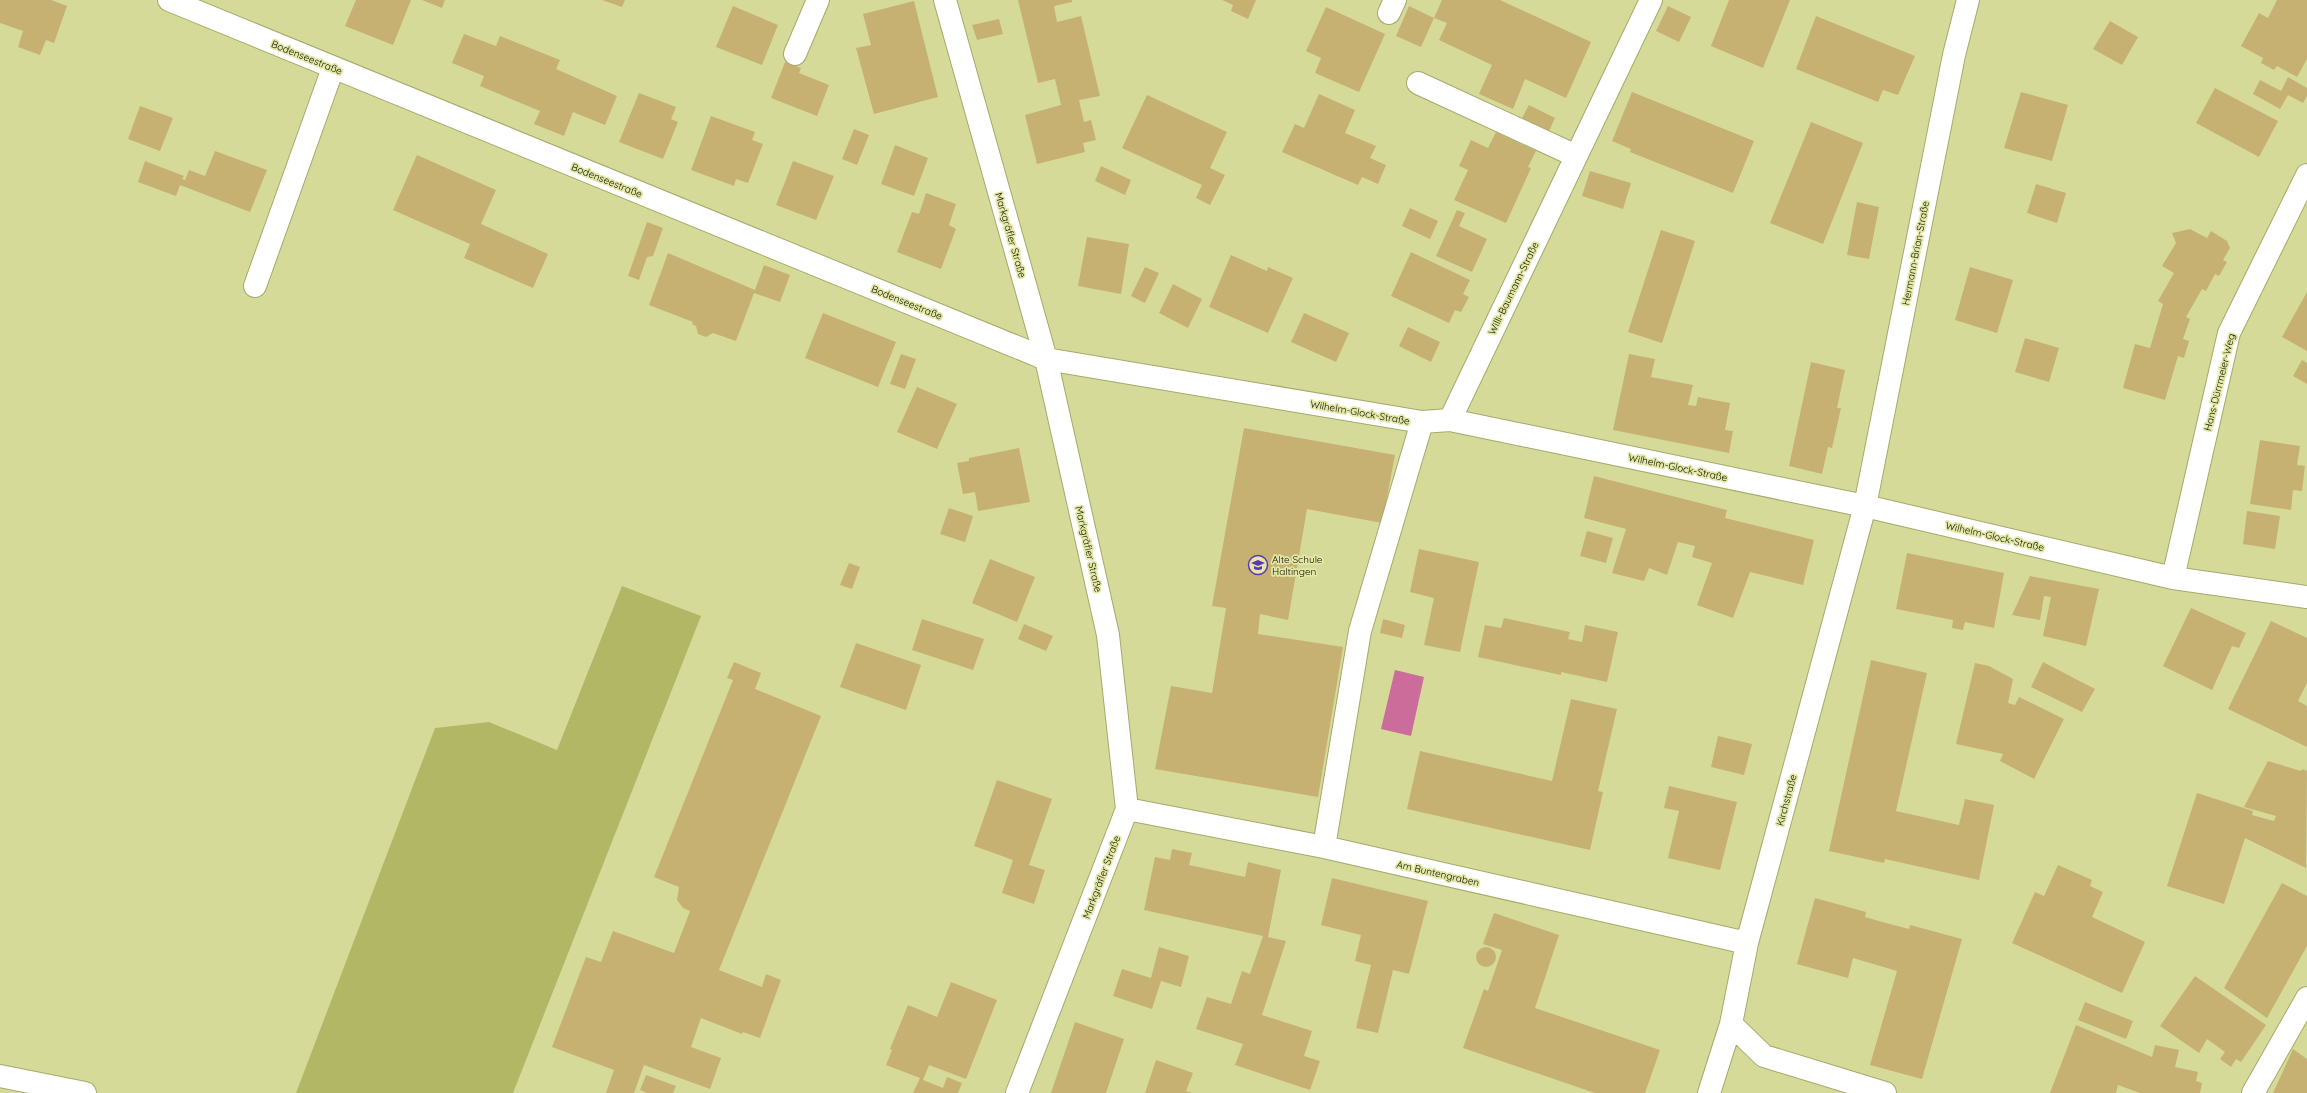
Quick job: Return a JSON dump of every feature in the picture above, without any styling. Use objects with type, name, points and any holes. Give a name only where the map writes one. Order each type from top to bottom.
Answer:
[{"type":"street","name":"Bodenseestraße","points":[[169,0],[1046,358]]},
{"type":"street","points":[[795,54],[818,0]]},
{"type":"street","name":"Markgräfler Straße","points":[[945,0],[1046,358],[1108,635],[1127,809],[1017,1093]]},
{"type":"street","name":"Willi-Baumann-Straße","points":[[1450,420],[1651,0]]},
{"type":"street","name":"Hermann-Brian-Straße","points":[[1865,506],[1954,55],[1968,0]]},
{"type":"street","points":[[255,286],[333,68]]},
{"type":"street","points":[[1418,83],[1576,156]]},
{"type":"street","name":"Hans-Dürrmeier-Weg","points":[[2173,578],[2229,334],[2307,175]]},
{"type":"street","name":"Wilhelm-Glock-Straße","points":[[1046,358],[1422,422],[1450,420],[1865,506],[2173,578],[2307,596]]},
{"type":"street","points":[[1324,847],[1360,631],[1422,422]]},
{"type":"street","name":"Kirchstraße","points":[[1709,1093],[1731,1024],[1747,943],[1865,506]]},
{"type":"street","name":"Am Buntengraben","points":[[1127,809],[1324,847],[1747,943]]},
{"type":"street","points":[[2253,1093],[2307,998]]},
{"type":"street","points":[[1731,1024],[1764,1056],[1885,1093]]},
{"type":"street","points":[[0,1076],[85,1093]]},
{"type":"green space","points":[[622,586],[701,616],[513,1093],[296,1093],[435,728],[489,722],[557,750]]},
{"type":"shaded area","points":[[1395,670],[1424,677],[1411,736],[1381,729]]},
{"type":"building","points":[[0,0],[51,0],[67,6],[54,43],[46,40],[40,55],[18,47],[23,31],[0,23]]},
{"type":"building","points":[[356,0],[411,0],[393,45],[345,26]]},
{"type":"building","points":[[422,0],[445,0],[442,8]]},
{"type":"building","points":[[602,0],[625,0],[622,7]]},
{"type":"building","points":[[1018,0],[1072,0],[1072,2],[1054,6],[1057,22],[1081,16],[1100,96],[1079,100],[1084,122],[1091,120],[1096,140],[1083,143],[1085,152],[1037,164],[1025,115],[1061,105],[1055,79],[1038,83]]},
{"type":"building","points":[[1222,0],[1256,0],[1248,19],[1231,11],[1233,5]]},
{"type":"building","points":[[1442,0],[1500,0],[1591,42],[1566,98],[1525,79],[1513,109],[1479,94],[1492,65],[1439,40],[1447,23],[1434,18]]},
{"type":"building","points":[[1729,0],[1790,0],[1763,68],[1711,46]]},
{"type":"building","points":[[2277,0],[2307,0],[2307,59],[2297,77],[2277,66],[2274,70],[2261,63],[2263,58],[2241,46],[2259,13],[2268,18]]},
{"type":"building","points":[[914,1],[938,97],[874,114],[856,48],[871,45],[863,14]]},
{"type":"building","points":[[733,6],[778,25],[762,65],[716,47]]},
{"type":"building","points":[[1409,6],[1434,18],[1421,47],[1396,36]]},
{"type":"building","points":[[1668,6],[1691,17],[1679,42],[1656,31]]},
{"type":"building","points":[[1326,7],[1385,34],[1359,92],[1315,73],[1321,58],[1306,51]]},
{"type":"building","points":[[1816,16],[1915,56],[1898,95],[1883,90],[1878,102],[1796,69]]},
{"type":"building","points":[[999,19],[1003,34],[977,40],[972,25]]},
{"type":"building","points":[[2110,21],[2138,37],[2122,65],[2093,49]]},
{"type":"building","points":[[464,34],[496,46],[500,36],[560,60],[556,69],[617,96],[605,125],[573,112],[564,136],[534,124],[540,111],[480,86],[484,76],[452,63]]},
{"type":"building","points":[[785,62],[801,68],[799,73],[829,85],[817,116],[771,98]]},
{"type":"building","points":[[2288,77],[2307,88],[2307,96],[2303,103],[2288,95],[2280,109],[2253,94],[2260,80],[2281,91]]},
{"type":"building","points":[[2215,88],[2278,121],[2259,157],[2196,123]]},
{"type":"building","points":[[1632,92],[1754,141],[1733,193],[1630,152],[1631,149],[1612,141]]},
{"type":"building","points":[[2021,92],[2068,105],[2052,161],[2004,148]]},
{"type":"building","points":[[639,93],[676,107],[671,119],[678,122],[663,159],[619,142]]},
{"type":"building","points":[[1319,94],[1355,110],[1345,133],[1376,146],[1370,158],[1386,165],[1378,184],[1362,177],[1358,185],[1282,152],[1295,124],[1304,128]]},
{"type":"building","points":[[1147,95],[1227,132],[1210,168],[1225,175],[1210,205],[1196,198],[1202,185],[1122,148]]},
{"type":"building","points":[[1529,105],[1555,118],[1549,131],[1522,118]]},
{"type":"building","points":[[140,106],[173,118],[160,151],[128,139]]},
{"type":"building","points":[[711,116],[755,132],[752,140],[763,144],[748,183],[736,179],[734,186],[691,170]]},
{"type":"building","points":[[1811,122],[1863,143],[1823,244],[1770,223]]},
{"type":"building","points":[[854,129],[869,135],[857,165],[842,159]]},
{"type":"building","points":[[1496,132],[1536,151],[1528,167],[1531,168],[1506,223],[1454,200],[1468,170],[1459,166],[1471,140],[1488,148]]},
{"type":"building","points":[[895,145],[928,158],[914,196],[881,184]]},
{"type":"building","points":[[215,151],[267,170],[250,212],[180,185],[176,196],[138,182],[145,161],[184,176],[182,179],[185,180],[189,170],[205,176]]},
{"type":"building","points":[[417,155],[496,190],[481,224],[548,254],[533,288],[464,258],[470,244],[393,210]]},
{"type":"building","points":[[793,161],[834,176],[816,220],[776,205]]},
{"type":"building","points":[[1101,166],[1131,180],[1125,195],[1095,181]]},
{"type":"building","points":[[1590,171],[1631,183],[1623,209],[1582,196]]},
{"type":"building","points":[[2036,184],[2066,193],[2057,223],[2027,213]]},
{"type":"building","points":[[926,193],[956,204],[949,225],[956,229],[941,269],[897,252],[912,212],[919,214]]},
{"type":"building","points":[[1857,202],[1879,207],[1869,259],[1847,255]]},
{"type":"building","points":[[1410,208],[1438,221],[1430,239],[1402,226]]},
{"type":"building","points":[[1457,210],[1465,213],[1459,226],[1487,239],[1472,272],[1436,256]]},
{"type":"building","points":[[647,222],[663,228],[653,256],[647,257],[639,280],[628,276]]},
{"type":"building","points":[[2190,229],[2207,238],[2211,231],[2227,241],[2230,248],[2223,260],[2227,262],[2219,276],[2215,274],[2206,291],[2202,289],[2186,317],[2190,319],[2183,339],[2189,341],[2184,358],[2178,356],[2165,400],[2123,388],[2135,344],[2150,348],[2163,304],[2158,301],[2174,273],[2162,266],[2176,243],[2172,233]]},
{"type":"building","points":[[1661,230],[1695,241],[1662,343],[1628,332]]},
{"type":"building","points":[[1087,237],[1129,244],[1121,294],[1078,286]]},
{"type":"building","points":[[1411,252],[1470,280],[1463,294],[1469,297],[1461,312],[1455,310],[1449,323],[1391,296]]},
{"type":"building","points":[[668,253],[755,290],[764,265],[790,275],[780,302],[754,293],[736,341],[713,333],[706,337],[698,334],[696,326],[692,324],[693,322],[649,305]]},
{"type":"building","points":[[1231,255],[1267,271],[1268,267],[1293,278],[1268,333],[1209,307]]},
{"type":"building","points":[[1145,267],[1159,273],[1145,303],[1131,296]]},
{"type":"building","points":[[1970,267],[2013,280],[1997,333],[1955,320]]},
{"type":"building","points":[[1173,284],[1202,299],[1188,328],[1159,313]]},
{"type":"building","points":[[2307,292],[2307,351],[2282,337]]},
{"type":"building","points":[[823,313],[896,342],[878,387],[805,358]]},
{"type":"building","points":[[1304,313],[1349,333],[1336,362],[1291,342]]},
{"type":"building","points":[[1408,327],[1440,342],[1431,362],[1399,346]]},
{"type":"building","points":[[2025,338],[2059,348],[2049,382],[2015,372]]},
{"type":"building","points":[[901,354],[916,359],[905,389],[890,384]]},
{"type":"building","points":[[1629,354],[1655,359],[1651,377],[1693,385],[1688,405],[1696,406],[1698,397],[1730,403],[1725,430],[1733,431],[1729,453],[1613,430]]},
{"type":"building","points":[[2302,360],[2307,363],[2307,384],[2293,376]]},
{"type":"building","points":[[1811,362],[1845,370],[1837,408],[1841,408],[1832,448],[1828,447],[1822,474],[1789,466]]},
{"type":"building","points":[[917,387],[957,404],[937,449],[897,432]]},
{"type":"building","points":[[1244,428],[1395,455],[1382,523],[1307,509],[1288,620],[1260,614],[1258,634],[1343,647],[1318,797],[1155,769],[1171,686],[1212,693],[1226,608],[1212,606]]},
{"type":"building","points":[[2260,440],[2300,446],[2297,465],[2305,466],[2302,491],[2293,490],[2291,510],[2250,504]]},
{"type":"building","points":[[1019,448],[1030,502],[978,511],[975,492],[963,494],[957,463],[969,461],[969,458]]},
{"type":"building","points":[[1594,476],[1727,510],[1725,518],[1814,540],[1803,585],[1750,572],[1733,618],[1697,605],[1712,563],[1692,557],[1695,546],[1678,542],[1667,575],[1649,568],[1644,581],[1612,573],[1626,529],[1584,518]]},
{"type":"building","points":[[949,508],[973,516],[965,542],[940,534]]},
{"type":"building","points":[[2247,511],[2280,516],[2275,549],[2243,544]]},
{"type":"building","points":[[1587,531],[1613,538],[1606,563],[1580,556]]},
{"type":"building","points":[[1419,549],[1479,562],[1460,652],[1424,645],[1434,598],[1410,592]]},
{"type":"building","points":[[1907,553],[2004,573],[1994,628],[1965,622],[1963,630],[1952,628],[1953,620],[1896,609]]},
{"type":"building","points":[[990,559],[1035,577],[1017,622],[972,603]]},
{"type":"building","points":[[849,563],[860,567],[852,589],[840,585]]},
{"type":"building","points":[[2030,576],[2099,589],[2086,646],[2043,636],[2051,597],[2044,596],[2040,620],[2012,615]]},
{"type":"building","points":[[2191,608],[2246,633],[2239,648],[2232,646],[2212,690],[2163,666]]},
{"type":"building","points":[[1504,618],[1570,632],[1568,639],[1582,642],[1585,625],[1618,632],[1607,682],[1561,672],[1561,675],[1478,657],[1485,625],[1501,628]]},
{"type":"building","points":[[922,619],[984,639],[973,670],[912,650]]},
{"type":"building","points":[[1383,619],[1405,625],[1402,638],[1380,633]]},
{"type":"building","points":[[2271,621],[2307,638],[2307,683],[2298,701],[2307,706],[2307,747],[2228,709]]},
{"type":"building","points":[[1024,624],[1053,636],[1046,651],[1018,639]]},
{"type":"building","points":[[856,643],[921,665],[906,710],[840,687]]},
{"type":"building","points":[[1871,660],[1927,673],[1896,811],[1959,825],[1965,799],[1994,805],[1979,880],[1885,859],[1884,863],[1829,851]]},
{"type":"building","points":[[734,662],[761,673],[755,689],[821,716],[719,970],[762,987],[766,974],[781,980],[760,1038],[743,1032],[742,1034],[701,1018],[691,1047],[721,1058],[710,1089],[644,1065],[634,1093],[606,1093],[614,1070],[552,1047],[586,957],[601,962],[613,931],[674,953],[690,911],[683,908],[677,900],[679,887],[654,877],[733,680],[727,678]]},
{"type":"building","points":[[2043,662],[2095,689],[2082,712],[2031,687]]},
{"type":"building","points":[[1975,663],[1989,666],[2013,679],[2008,703],[2015,705],[2019,697],[2064,719],[2034,779],[2000,761],[2003,754],[1956,744]]},
{"type":"building","points":[[1571,699],[1617,709],[1598,791],[1603,792],[1590,850],[1407,809],[1420,751],[1552,781]]},
{"type":"building","points":[[1718,736],[1752,744],[1744,775],[1711,767]]},
{"type":"building","points":[[2268,761],[2301,771],[2302,769],[2307,771],[2306,868],[2245,838],[2224,904],[2167,886],[2197,793],[2253,811],[2252,815],[2274,821],[2276,816],[2244,807]]},
{"type":"building","points":[[997,780],[1052,799],[1029,865],[1045,870],[1034,904],[1002,893],[1013,860],[974,846]]},
{"type":"building","points":[[1669,786],[1737,802],[1720,870],[1668,858],[1679,811],[1664,808]]},
{"type":"building","points":[[1172,849],[1192,853],[1189,865],[1245,877],[1248,862],[1281,870],[1268,937],[1286,941],[1262,1015],[1312,1031],[1304,1056],[1320,1061],[1310,1090],[1235,1065],[1243,1044],[1196,1029],[1207,997],[1231,1004],[1242,971],[1250,974],[1263,936],[1144,910],[1155,857],[1170,860]]},
{"type":"building","points":[[2058,865],[2092,880],[2090,886],[2103,892],[2092,917],[2145,942],[2122,993],[2012,943],[2035,892],[2044,896]]},
{"type":"building","points":[[1332,878],[1428,901],[1409,974],[1393,970],[1378,1033],[1356,1028],[1371,965],[1355,961],[1361,935],[1321,925]]},
{"type":"building","points":[[2282,883],[2307,896],[2307,946],[2267,1018],[2224,988]]},
{"type":"building","points":[[1815,898],[1866,912],[1865,917],[1886,923],[1909,929],[1910,925],[1962,939],[1922,1079],[1870,1065],[1897,971],[1853,958],[1848,978],[1797,964]]},
{"type":"building","points":[[1494,913],[1559,935],[1535,1008],[1660,1050],[1645,1093],[1595,1093],[1463,1048],[1484,989],[1488,991],[1502,950],[1483,944]]},
{"type":"building","points":[[1159,947],[1189,956],[1181,987],[1161,981],[1152,1009],[1113,996],[1122,969],[1151,978]]},
{"type":"building","points":[[1486,947],[1493,950],[1496,957],[1493,964],[1486,967],[1479,964],[1476,957],[1479,950]]},
{"type":"building","points":[[2195,976],[2266,1025],[2241,1062],[2236,1059],[2231,1067],[2220,1059],[2225,1052],[2207,1039],[2199,1053],[2160,1026]]},
{"type":"building","points":[[951,982],[997,1000],[966,1079],[929,1065],[923,1080],[943,1088],[947,1077],[962,1083],[958,1093],[913,1093],[920,1078],[886,1065],[892,1050],[890,1049],[908,1005],[937,1017]]},
{"type":"building","points":[[2085,1002],[2133,1021],[2126,1039],[2078,1020]]},
{"type":"building","points":[[1075,1022],[1124,1039],[1106,1093],[1051,1093]]},
{"type":"building","points":[[2076,1025],[2152,1057],[2155,1045],[2179,1050],[2175,1067],[2198,1072],[2196,1081],[2202,1083],[2200,1093],[2140,1093],[2118,1085],[2116,1093],[2050,1093]]},
{"type":"building","points":[[2293,1049],[2307,1059],[2307,1093],[2273,1093]]},
{"type":"building","points":[[1156,1060],[1193,1073],[1186,1091],[1192,1093],[1145,1093]]},
{"type":"building","points":[[646,1075],[676,1086],[673,1093],[647,1093],[640,1090]]},
{"type":"place","name":"Alte Schule Haltingen","points":[[1258,565]]}]
